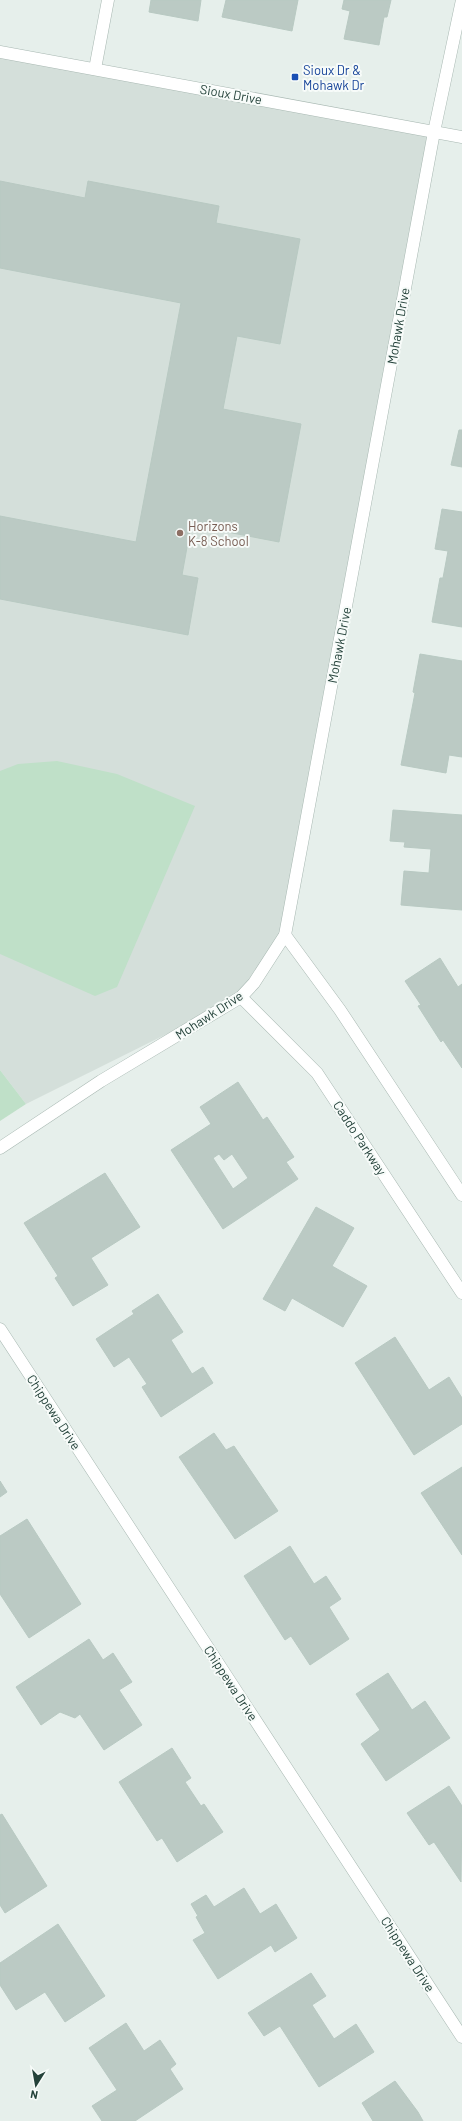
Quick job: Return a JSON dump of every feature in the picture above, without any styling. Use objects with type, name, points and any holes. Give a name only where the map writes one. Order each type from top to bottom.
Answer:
[{"type":"street","points":[[95,69],[108,0]]},
{"type":"street","name":"Mohawk Drive","points":[[0,1148],[101,1081],[241,997],[254,983],[285,935],[434,132],[462,0]]},
{"type":"street","name":"Sioux Drive","points":[[0,52],[462,137]]},
{"type":"street","points":[[285,935],[340,1010],[462,1195]]},
{"type":"street","name":"Caddo Parkway","points":[[241,997],[317,1073],[462,1293]]},
{"type":"street","name":"Chippewa Drive","points":[[0,1329],[462,2037]]},
{"type":"shaded area","name":"Horizons K-8 School","points":[[0,52],[434,132],[285,935],[241,997],[26,1104],[0,1070]]},
{"type":"green space","points":[[57,761],[117,774],[195,806],[117,987],[95,996],[0,954],[0,771],[18,764]]},
{"type":"green space","points":[[0,1070],[26,1104],[0,1121]]},
{"type":"building","points":[[151,0],[201,0],[198,21],[149,12]]},
{"type":"building","points":[[226,0],[298,0],[292,31],[222,17]]},
{"type":"building","points":[[344,0],[391,0],[387,17],[384,17],[379,45],[344,39],[350,11],[342,9]]},
{"type":"building","name":"Horizons K-8 School","points":[[0,181],[85,198],[88,181],[219,206],[216,223],[300,239],[280,344],[237,336],[223,409],[301,424],[279,542],[191,525],[182,575],[198,578],[188,635],[0,599],[0,516],[136,542],[181,303],[0,268]]},
{"type":"building","points":[[459,430],[462,430],[462,467],[451,465]]},
{"type":"building","points":[[442,509],[462,512],[462,627],[432,622],[440,578],[443,578],[448,551],[435,549]]},
{"type":"building","points":[[420,654],[462,661],[462,757],[449,755],[446,773],[401,765],[415,693],[413,692]]},
{"type":"building","points":[[393,810],[462,815],[462,910],[401,905],[404,871],[429,873],[431,849],[404,847],[405,842],[390,841]]},
{"type":"building","points":[[440,958],[458,987],[462,984],[462,1068],[443,1040],[441,1042],[418,1006],[421,1005],[405,981]]},
{"type":"building","points":[[238,1082],[263,1120],[267,1117],[294,1157],[286,1162],[298,1179],[223,1229],[171,1150],[211,1124],[200,1107]],"holes":[[[219,1154],[224,1160],[232,1154],[248,1178],[233,1189],[213,1158]]]},
{"type":"building","points":[[105,1173],[140,1227],[91,1258],[108,1285],[73,1306],[55,1278],[58,1276],[24,1223]]},
{"type":"building","points":[[316,1207],[354,1228],[332,1266],[367,1286],[343,1327],[292,1298],[285,1311],[263,1299]]},
{"type":"building","points":[[158,1294],[183,1332],[171,1340],[192,1374],[203,1367],[213,1383],[161,1417],[142,1387],[147,1384],[129,1357],[114,1367],[96,1339],[134,1314],[132,1311]]},
{"type":"building","points":[[395,1337],[429,1390],[449,1377],[462,1398],[462,1424],[414,1455],[355,1363]]},
{"type":"building","points":[[214,1433],[226,1450],[234,1446],[278,1511],[235,1539],[179,1457]]},
{"type":"building","points":[[462,1467],[462,1555],[421,1493]]},
{"type":"building","points":[[0,1481],[7,1492],[0,1497]]},
{"type":"building","points":[[27,1519],[81,1604],[29,1638],[0,1594],[0,1536]]},
{"type":"building","points":[[290,1546],[314,1584],[326,1576],[341,1599],[329,1607],[349,1639],[310,1665],[291,1636],[285,1640],[244,1576]]},
{"type":"building","points":[[89,1639],[103,1660],[113,1653],[132,1682],[119,1690],[142,1725],[104,1750],[80,1714],[75,1718],[60,1712],[41,1725],[16,1687]]},
{"type":"building","points":[[388,1673],[412,1710],[425,1701],[450,1738],[386,1781],[361,1744],[380,1730],[356,1694]]},
{"type":"building","points":[[172,1748],[191,1778],[185,1782],[201,1806],[204,1804],[223,1832],[177,1862],[162,1838],[157,1841],[119,1782]]},
{"type":"building","points":[[449,1786],[462,1806],[461,1882],[434,1842],[429,1845],[407,1813]]},
{"type":"building","points":[[2,1814],[47,1886],[5,1913],[0,1905],[0,1815]]},
{"type":"building","points":[[244,1888],[260,1914],[276,1904],[297,1938],[275,1952],[271,1945],[218,1979],[193,1940],[205,1933],[191,1904],[206,1895],[214,1907]]},
{"type":"building","points":[[58,1924],[105,1996],[65,2022],[45,1992],[16,2010],[0,1985],[0,1963]]},
{"type":"building","points":[[311,1973],[326,1996],[312,2005],[334,2039],[356,2024],[374,2052],[319,2087],[280,2026],[264,2036],[248,2013]]},
{"type":"building","points":[[126,2023],[144,2051],[160,2040],[176,2064],[170,2069],[183,2089],[135,2121],[102,2121],[92,2106],[117,2090],[89,2048]]},
{"type":"building","points":[[395,2081],[423,2121],[373,2121],[362,2103]]},
{"type":"place","name":"Sioux Dr & Mohawk Dr","points":[[295,77]]},
{"type":"place","name":"Horizons K-8 School","points":[[180,533]]}]
